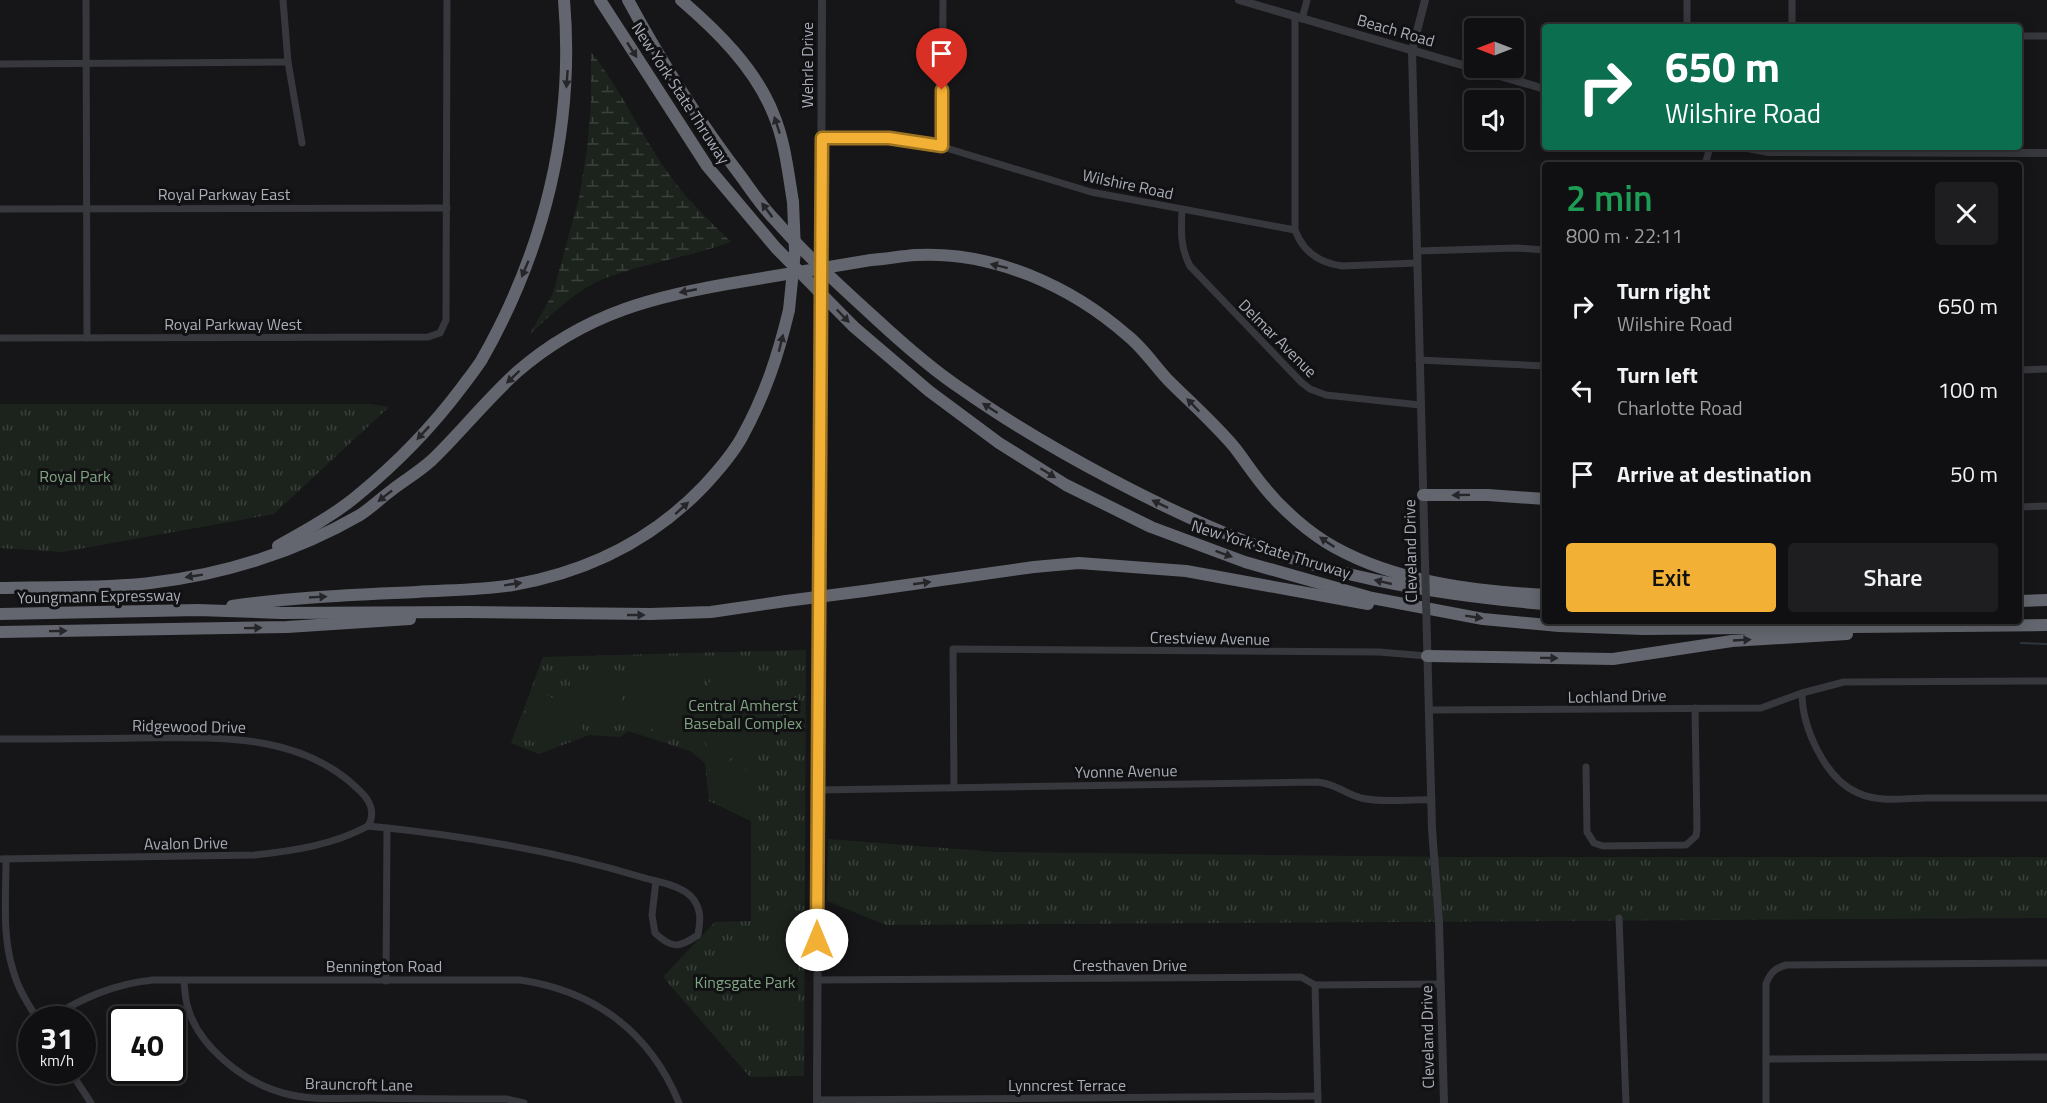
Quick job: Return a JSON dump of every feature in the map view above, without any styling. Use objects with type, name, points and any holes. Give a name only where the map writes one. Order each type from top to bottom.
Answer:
[{"type":"highway","points":[[250,561],[315,525],[357,497],[399,460],[446,408],[480,363],[528,263],[544,216],[556,167],[568,65],[564,0]]},
{"type":"highway","name":"New York State Thruway","points":[[600,0],[707,166],[776,248],[854,327],[929,392],[999,443],[1066,485],[1151,527],[1245,562],[1372,598],[1494,620],[1602,627],[2047,625]]},
{"type":"highway","name":"New York State Thruway","points":[[628,0],[682,93],[773,219],[848,294],[917,356],[961,389],[1030,434],[1139,494],[1200,523],[1262,548],[1329,569],[1401,586],[1472,598],[1542,604]]},
{"type":"highway","points":[[198,610],[279,599],[510,585],[557,576],[595,562],[664,524],[716,473],[741,439],[763,395],[777,359],[789,310],[795,251],[794,202],[784,148],[773,112],[754,78],[714,29],[681,0]]},
{"type":"highway","points":[[250,561],[326,534],[362,514],[431,460],[517,372],[559,341],[626,307],[681,292],[871,260],[918,255],[963,258],[998,265],[1054,285],[1090,307],[1130,337],[1234,446],[1266,489],[1303,525],[1332,546],[1363,562],[1402,575],[1470,588],[1542,595]]},
{"type":"highway","points":[[1423,495],[1488,495],[1542,499]]},
{"type":"highway","name":"Youngmann Expressway","points":[[0,588],[151,583],[224,571],[250,561]]},
{"type":"highway","points":[[198,610],[281,613],[468,612],[650,615],[711,612],[1034,567],[1079,563],[1186,571],[1367,604],[1416,607]]},
{"type":"highway","points":[[0,583],[24,587]]},
{"type":"highway","points":[[2022,601],[2047,600]]},
{"type":"highway","name":"Youngmann Expressway","points":[[0,614],[198,610]]},
{"type":"highway","points":[[0,632],[322,626],[384,622],[468,612]]},
{"type":"highway","points":[[1427,656],[1613,659],[1732,641],[1996,626]]},
{"type":"street","points":[[86,0],[87,338]]},
{"type":"street","points":[[283,0],[288,62],[302,143]]},
{"type":"street","points":[[447,0],[447,208]]},
{"type":"street","name":"Wehrle Drive","points":[[817,1102],[822,0]]},
{"type":"street","points":[[942,146],[943,0]]},
{"type":"street","name":"Beach Road","points":[[1239,0],[1542,88]]},
{"type":"street","points":[[1307,0],[1298,17],[1295,230],[1302,246],[1321,260],[1332,264],[1342,266],[1417,263]]},
{"type":"street","name":"Cleveland Drive","points":[[1425,0],[1412,51],[1427,656],[1444,1103]]},
{"type":"street","points":[[1687,0],[1687,24]]},
{"type":"street","points":[[1792,0],[1792,24]]},
{"type":"street","points":[[2022,36],[2047,36]]},
{"type":"street","points":[[0,64],[288,62]]},
{"type":"street","name":"Wilshire Road","points":[[822,138],[889,138],[942,146],[1091,192],[1295,230]]},
{"type":"street","points":[[1752,150],[1759,152],[1795,150],[2047,153]]},
{"type":"street","name":"Royal Parkway East","points":[[0,209],[447,208]]},
{"type":"street","name":"Royal Parkway West","points":[[0,338],[435,336],[444,328],[446,308],[447,208]]},
{"type":"street","name":"Delmar Avenue","points":[[1182,210],[1180,238],[1190,266],[1301,382],[1310,389],[1326,395],[1420,405]]},
{"type":"street","points":[[1417,251],[1517,248],[1542,250]]},
{"type":"street","points":[[1419,360],[1542,366]]},
{"type":"street","points":[[2022,370],[2047,369]]},
{"type":"street","points":[[2022,507],[2047,506]]},
{"type":"street","name":"Crestview Avenue","points":[[954,787],[953,649],[1379,652],[1427,656]]},
{"type":"street","name":"Lochland Drive","points":[[1429,710],[1761,708],[1844,682],[2047,681]]},
{"type":"street","points":[[1802,695],[1808,729],[1814,744],[1833,772],[1857,793],[1890,800],[2047,798]]},
{"type":"street","points":[[1586,767],[1587,832],[1594,843],[1604,846],[1686,845],[1696,836],[1697,829],[1695,708]]},
{"type":"street","name":"Ridgewood Drive","points":[[0,739],[224,738],[265,743],[303,755],[339,774],[355,786],[369,801],[372,809],[372,820],[368,826]]},
{"type":"street","name":"Yvonne Avenue","points":[[818,790],[1317,782],[1336,785],[1352,795],[1366,799],[1432,800]]},
{"type":"street","points":[[368,826],[474,839],[557,854],[591,861],[679,888],[694,899],[701,917],[698,935],[684,945],[666,944],[655,933],[652,915],[656,881]]},
{"type":"street","name":"Avalon Drive","points":[[3,859],[254,855],[292,851],[328,842],[351,835],[368,826]]},
{"type":"street","points":[[386,981],[387,828]]},
{"type":"street","points":[[3,859],[10,957],[18,984],[30,1006]]},
{"type":"street","points":[[1619,918],[1626,1103]]},
{"type":"street","points":[[1766,1103],[1766,984],[1774,970],[1786,965],[2047,963]]},
{"type":"street","name":"Cresthaven Drive","points":[[817,980],[1300,977],[1314,985],[1441,984]]},
{"type":"street","name":"Bennington Road","points":[[72,1006],[102,990],[153,980],[520,980],[539,983],[577,995],[611,1014],[641,1040],[657,1059],[679,1103]]},
{"type":"street","name":"Brauncroft Lane","points":[[184,981],[188,1009],[201,1033],[243,1076],[265,1087],[315,1099],[507,1099],[524,1103]]},
{"type":"street","points":[[1314,985],[1318,1100]]},
{"type":"street","points":[[1766,1059],[2047,1057]]},
{"type":"street","points":[[79,1084],[91,1103]]},
{"type":"street","name":"Lynncrest Terrace","points":[[817,1102],[1318,1100]]},
{"type":"green space","points":[[591,52],[674,181],[731,242],[603,279],[574,296],[530,334],[553,293],[579,198],[587,150],[591,104]]},
{"type":"green space","name":"Royal Park","points":[[0,404],[371,404],[389,407],[274,514],[62,552],[0,548]]},
{"type":"green space","name":"Central Amherst Baseball Complex","points":[[806,650],[804,1076],[750,1077],[663,977],[715,922],[751,921],[751,821],[709,801],[705,763],[690,751],[628,731],[621,737],[589,735],[539,754],[511,743],[543,657]]},
{"type":"green space","points":[[724,657],[785,706],[752,743],[722,765],[701,735],[697,723],[697,711]]},
{"type":"green space","points":[[626,660],[704,664],[686,741],[670,737],[646,726],[634,715],[626,698]]},
{"type":"green space","points":[[568,670],[617,670],[622,674],[623,725],[597,723],[574,711]]},
{"type":"green space","points":[[545,694],[567,706],[585,732],[552,745],[537,743],[518,735],[530,705]]},
{"type":"green space","points":[[707,770],[753,770],[756,772],[755,806],[735,808],[720,803],[711,790]]},
{"type":"green space","points":[[828,839],[995,852],[1449,857],[2047,857],[2047,918],[886,925],[827,901]]},
{"type":"green space","points":[[773,907],[790,907],[791,937],[774,937]]},
{"type":"green space","name":"Kingsgate Park","points":[[797,945],[798,1023],[768,1020],[742,1002],[721,981],[717,948]]},
{"type":"waterway","points":[[2021,643],[2047,644]]},
{"type":"route","points":[[817,940],[822,138],[889,138],[942,146],[942,90]]}]
